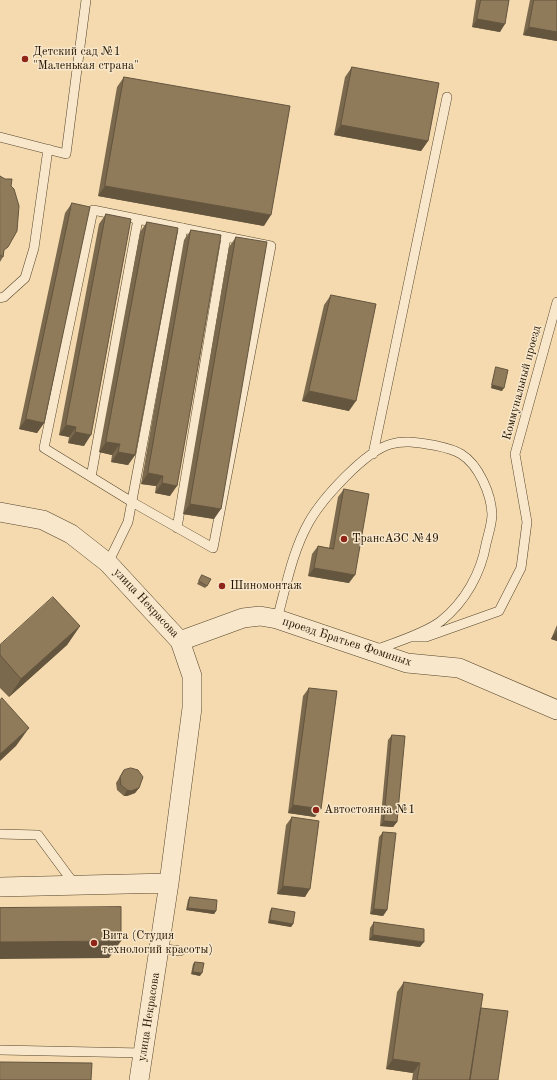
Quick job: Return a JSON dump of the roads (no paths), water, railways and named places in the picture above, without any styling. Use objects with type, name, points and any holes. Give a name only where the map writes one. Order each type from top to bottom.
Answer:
[{"type":"street","name":"улица Некрасова","points":[[0,512],[43,520],[71,534],[108,562],[180,641],[192,676],[192,708],[169,883],[139,1080]]},
{"type":"street","name":"проезд Братьев Фоминых","points":[[180,641],[243,618],[260,616],[277,620],[407,663],[459,668],[557,710]]},
{"type":"street","points":[[0,887],[169,883]]},
{"type":"lane","points":[[0,137],[66,154],[86,0]]},
{"type":"lane","points":[[373,454],[447,97]]},
{"type":"lane","points":[[0,298],[4,297],[25,278],[34,248],[48,149]]},
{"type":"lane","points":[[93,210],[138,219],[271,246],[213,548],[132,502],[44,448],[93,210]]},
{"type":"lane","points":[[91,477],[138,219]]},
{"type":"lane","points":[[108,562],[128,522],[183,228]]},
{"type":"lane","points":[[177,528],[226,237]]},
{"type":"lane","name":"Коммунальный проезд","points":[[410,636],[426,637],[499,611],[521,568],[527,522],[515,454],[557,302]]},
{"type":"lane","points":[[277,620],[295,553],[309,522],[333,491],[373,454],[390,444],[412,442],[446,448],[462,454],[477,470],[488,492],[492,515],[484,554],[474,579],[463,598],[441,621],[410,636],[372,651]]},
{"type":"lane","points":[[0,834],[38,835],[76,886]]},
{"type":"lane","points":[[159,948],[180,951]]},
{"type":"lane","points":[[0,1050],[143,1053]]},
{"type":"place","name":"Детский сад №1 \"Маленькая страна\"","points":[[25,59]]},
{"type":"place","name":"ТрансАЗС №49","points":[[344,539]]},
{"type":"place","name":"Шиномонтаж","points":[[222,586]]},
{"type":"place","name":"Автостоянка №1","points":[[316,810]]},
{"type":"place","name":"Вита (Студия технологий красоты)","points":[[94,943]]}]
